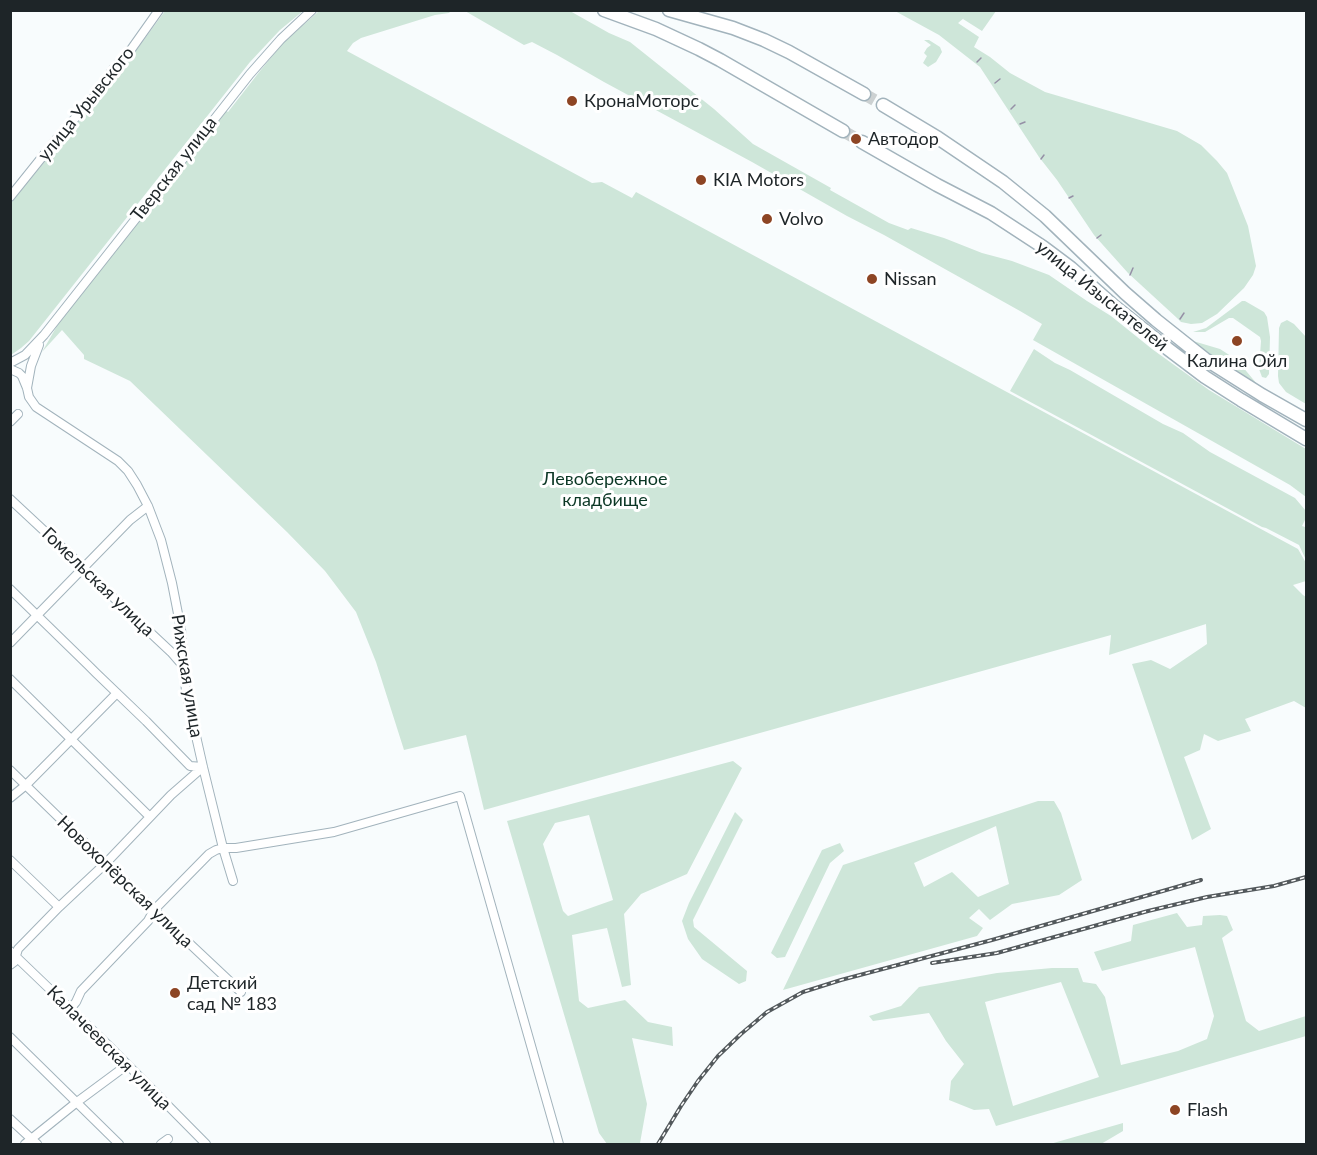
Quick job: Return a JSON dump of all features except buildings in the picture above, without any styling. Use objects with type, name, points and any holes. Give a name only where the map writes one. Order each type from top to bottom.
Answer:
[{"type":"highway","points":[[604,10],[673,36],[720,60],[843,131]]},
{"type":"highway","points":[[669,10],[733,28],[764,40],[864,94]]},
{"type":"highway","name":"улица Изыскателей","points":[[883,105],[1004,182],[1045,216],[1133,300],[1205,359],[1306,420]]},
{"type":"highway","name":"улица Изыскателей","points":[[862,142],[991,213],[1051,253],[1195,370],[1306,439]]},
{"type":"street","name":"улица Урывского","points":[[10,197],[94,97],[159,10]]},
{"type":"street","name":"Тверская улица","points":[[44,335],[257,65],[280,39],[312,10]]},
{"type":"street","points":[[10,363],[25,355],[44,335]]},
{"type":"street","points":[[27,388],[33,360],[44,335]]},
{"type":"street","name":"Рижская улица","points":[[10,369],[22,376],[29,397],[36,407],[118,461],[137,484],[148,506],[161,540],[172,583],[181,629],[186,692],[233,881]]},
{"type":"street","points":[[10,422],[18,414]]},
{"type":"street","name":"Гомельская улица","points":[[10,499],[184,667]]},
{"type":"street","points":[[10,643],[130,520],[148,506]]},
{"type":"street","points":[[10,589],[147,721],[190,766],[203,767]]},
{"type":"street","points":[[10,679],[150,817]]},
{"type":"street","points":[[10,798],[26,785],[117,693]]},
{"type":"street","points":[[10,965],[14,962],[13,954],[58,907],[106,863],[171,795],[203,767]]},
{"type":"street","name":"Новохопёрская улица","points":[[10,770],[241,992]]},
{"type":"street","points":[[70,1009],[81,991],[148,921],[154,910],[209,854],[223,848],[236,848],[334,832],[460,796],[559,1144]]},
{"type":"street","points":[[10,860],[58,907]]},
{"type":"street","name":"Калачеевская улица","points":[[13,954],[206,1144]]},
{"type":"street","points":[[10,1037],[119,1144]]},
{"type":"street","points":[[10,1119],[31,1143],[77,1102],[127,1065]]},
{"type":"street","points":[[161,1144],[168,1139]]},
{"type":"green space","points":[[165,11],[303,11],[280,30],[250,62],[29,341],[11,355],[11,203],[60,145],[66,134],[87,113],[87,109],[112,83],[119,69],[129,58],[134,57],[135,52]]},
{"type":"green space","name":"Левобережное кладбище","points":[[319,11],[451,11],[361,38],[347,51],[592,183],[602,182],[632,198],[636,192],[1298,549],[1306,563],[1306,581],[1293,585],[1306,597],[1306,708],[1294,701],[1245,719],[1251,731],[1218,741],[1204,734],[1200,750],[1184,757],[1211,829],[1192,840],[1132,664],[1151,660],[1170,669],[1207,644],[1206,624],[1109,655],[1111,635],[484,810],[466,735],[404,750],[376,662],[356,612],[325,571],[130,381],[84,359],[84,355],[62,330],[42,352],[61,319],[225,110],[228,112],[283,43]]},
{"type":"green space","points":[[465,11],[570,11],[630,42],[714,109],[753,144],[889,223],[944,238],[1049,275],[1111,316],[1209,390],[1306,449],[1306,497],[1290,485],[1033,340],[1042,324],[1020,311],[557,55],[532,42],[524,45]]},
{"type":"green space","points":[[895,11],[996,11],[982,31],[964,18],[958,23],[979,37],[974,47],[1010,73],[1045,92],[1177,131],[1201,145],[1227,173],[1248,226],[1256,266],[1244,288],[1217,314],[1202,323],[1181,322],[1128,273],[1094,235],[980,67],[939,35]]},
{"type":"green space","points":[[924,40],[929,40],[940,47],[942,52],[936,62],[928,67],[923,63],[927,56],[924,53],[931,45]]},
{"type":"green space","points":[[1242,301],[1264,312],[1267,317],[1270,337],[1269,374],[1266,378],[1262,377],[1259,369],[1260,337],[1233,318],[1205,332],[1193,332],[1206,328]]},
{"type":"green space","points":[[1287,320],[1306,337],[1306,404],[1286,392],[1279,383],[1279,328],[1281,323]]},
{"type":"green space","points":[[1191,342],[1220,349],[1237,360],[1257,384],[1229,369]]},
{"type":"green space","points":[[1034,349],[1163,424],[1183,433],[1210,452],[1295,498],[1306,511],[1306,518],[1302,526],[1306,525],[1306,560],[1299,545],[1010,391]]},
{"type":"green space","points":[[733,761],[742,768],[687,874],[641,894],[624,914],[631,985],[622,987],[607,928],[572,935],[579,1001],[588,1008],[625,1000],[648,1022],[672,1027],[673,1046],[632,1038],[647,1104],[640,1143],[607,1144],[599,1133],[507,821]],"holes":[[[589,815],[613,900],[568,916],[563,911],[543,844],[555,823]]]},
{"type":"green space","points":[[1038,801],[1054,801],[1061,813],[1082,880],[1059,895],[1012,904],[990,920],[979,909],[969,918],[983,928],[977,936],[783,990],[843,865]],"holes":[[[996,826],[1009,884],[978,897],[952,872],[924,887],[914,863]]]},
{"type":"green space","points":[[735,812],[743,820],[693,920],[694,927],[747,971],[746,981],[739,984],[702,959],[688,939],[682,921]]},
{"type":"green space","points":[[840,843],[844,851],[830,863],[785,957],[777,958],[771,953],[822,850]]},
{"type":"green space","points":[[1177,913],[1187,927],[1202,925],[1203,916],[1227,916],[1233,930],[1222,938],[1246,1021],[1259,1031],[1306,1016],[1306,1036],[996,1126],[989,1109],[974,1110],[949,1100],[951,1081],[964,1064],[946,1041],[929,1013],[873,1021],[869,1016],[901,1006],[919,987],[997,973],[1078,968],[1083,982],[1096,984],[1105,997],[1121,1065],[1178,1051],[1207,1039],[1214,1016],[1195,947],[1102,971],[1094,952],[1131,941],[1133,925]],"holes":[[[1061,982],[1099,1077],[1013,1106],[985,1002]]]},
{"type":"green space","points":[[1123,1123],[1123,1131],[1101,1144],[1050,1144]]},
{"type":"waterway","points":[[977,62],[981,58]]},
{"type":"waterway","points":[[995,83],[1000,79]]},
{"type":"waterway","points":[[1011,109],[1015,105]]},
{"type":"waterway","points":[[1020,124],[1025,122]]},
{"type":"waterway","points":[[1041,159],[1044,155]]},
{"type":"waterway","points":[[1069,198],[1073,196]]},
{"type":"waterway","points":[[1097,238],[1101,235]]},
{"type":"waterway","points":[[1130,275],[1133,268]]},
{"type":"waterway","points":[[1180,319],[1184,313]]},
{"type":"tunnel","points":[[864,94],[883,105]]},
{"type":"tunnel","points":[[843,131],[862,142]]},
{"type":"railway","points":[[932,963],[997,953],[1148,911],[1207,897],[1274,886],[1306,877]]},
{"type":"railway","points":[[658,1144],[698,1081],[718,1056],[767,1012],[803,992],[1201,880]]},
{"type":"place","name":"КронаМоторс","points":[[572,101]]},
{"type":"place","name":"Автодор","points":[[856,139]]},
{"type":"place","name":"KIA Motors","points":[[701,180]]},
{"type":"place","name":"Volvo","points":[[767,219]]},
{"type":"place","name":"Nissan","points":[[872,279]]},
{"type":"place","name":"Калина Ойл","points":[[1237,341]]},
{"type":"place","name":"Детский сад № 183","points":[[175,993]]},
{"type":"place","name":"Flash","points":[[1175,1110]]}]
